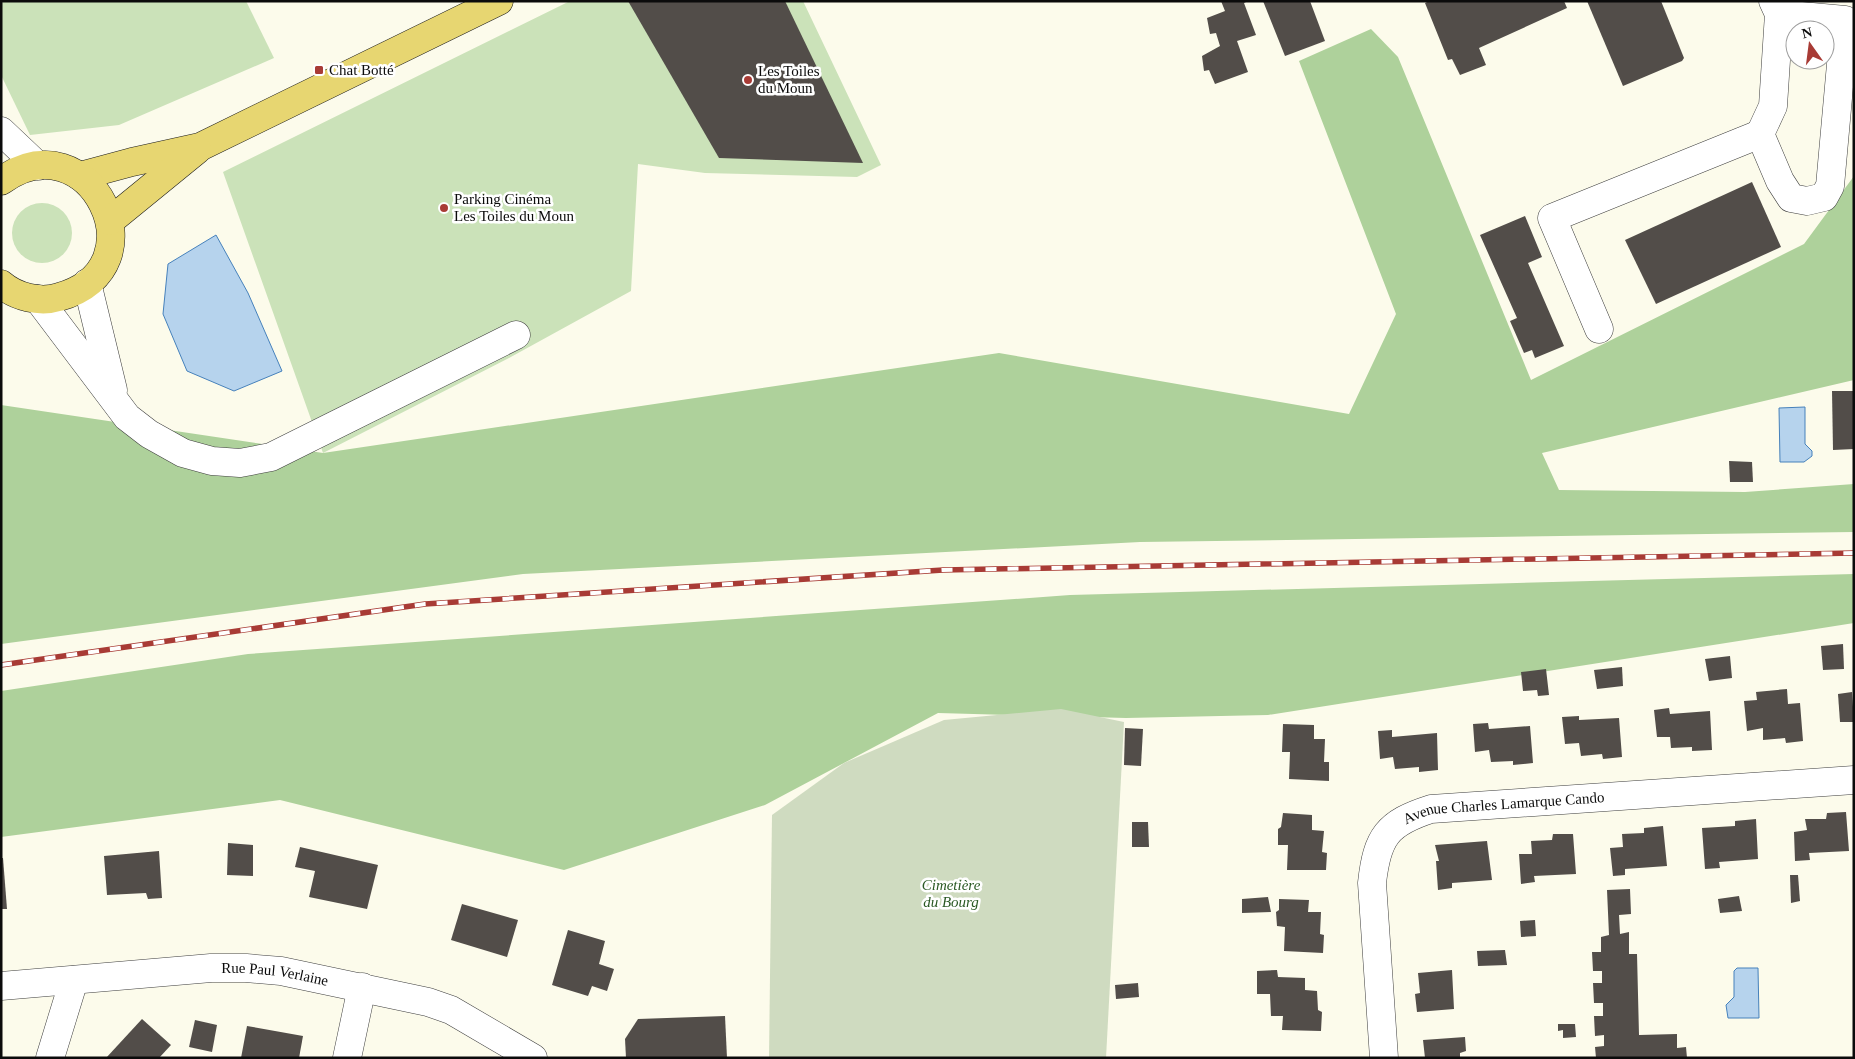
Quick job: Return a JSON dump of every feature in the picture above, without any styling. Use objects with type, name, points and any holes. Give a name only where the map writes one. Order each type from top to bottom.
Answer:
[{"type":"main road","points":[[110,220],[200,147],[500,1]]},
{"type":"main road","points":[[80,176],[200,147]]},
{"type":"main road","points":[[1,181],[22,170],[38,166],[67,170],[80,176],[94,188],[104,204],[110,220],[111,238],[107,255],[99,270],[87,284],[72,293],[56,298],[38,299],[21,295],[1,284]]},
{"type":"street","points":[[1599,328],[1552,218],[1760,134],[1773,106],[1776,8],[1845,20],[1830,186],[1824,197],[1807,201],[1791,198],[1780,181],[1760,134]]},
{"type":"street","points":[[1,131],[38,166]]},
{"type":"street","points":[[87,284],[115,401]]},
{"type":"street","points":[[38,299],[127,417],[149,434],[182,452],[212,460],[240,463],[271,457],[516,335]]},
{"type":"street","name":"Avenue Charles Lamarque Cando","points":[[1384,1058],[1372,883],[1375,854],[1391,828],[1409,816],[1431,810],[1854,780]]},
{"type":"street","name":"Rue Paul Verlaine","points":[[1,986],[211,968],[282,971],[428,1002],[451,1010],[533,1058]]},
{"type":"street","points":[[50,1058],[74,980]]},
{"type":"street","points":[[347,1058],[362,987]]},
{"type":"green space","points":[[4,1],[246,1],[274,58],[119,125],[30,135],[1,75],[1,4]]},
{"type":"green space","points":[[570,1],[803,1],[881,165],[857,177],[705,173],[638,164],[631,291],[509,358],[323,453],[223,172]]},
{"type":"green space","points":[[1371,29],[1398,57],[1531,380],[1804,244],[1854,176],[1854,380],[1542,453],[1559,490],[1745,492],[1854,484],[1854,532],[1140,542],[523,574],[1,644],[1,405],[323,453],[999,353],[1349,414],[1396,314],[1299,61]]},
{"type":"green space","points":[[36,203],[48,203],[64,211],[70,221],[72,233],[70,245],[64,255],[48,263],[36,263],[20,255],[12,239],[12,227],[20,211]]},
{"type":"green space","points":[[1854,574],[1854,623],[1268,715],[1126,718],[938,713],[765,805],[564,870],[280,800],[1,837],[1,691],[248,654],[1070,595]]},
{"type":"green space","name":"Cimetière du Bourg","points":[[1061,709],[1124,722],[1106,1058],[769,1058],[772,815],[844,763],[944,720]]},
{"type":"water","points":[[216,235],[248,293],[282,371],[234,391],[187,371],[163,314],[168,264]]},
{"type":"water","points":[[1805,407],[1805,444],[1812,451],[1812,456],[1804,462],[1780,462],[1779,408]]},
{"type":"water","points":[[1737,968],[1758,968],[1759,1018],[1728,1018],[1726,1005],[1734,997],[1734,971]]},
{"type":"building","name":"Les Toiles du Moun","points":[[628,1],[785,1],[863,163],[719,158]]},
{"type":"building","points":[[1221,1],[1248,1],[1244,3],[1256,35],[1237,41],[1248,72],[1215,84],[1209,70],[1204,71],[1202,56],[1220,46],[1216,33],[1210,34],[1207,18],[1225,11]]},
{"type":"building","points":[[1263,1],[1310,1],[1325,41],[1285,56]]},
{"type":"building","points":[[1429,1],[1564,1],[1567,8],[1479,48],[1486,65],[1460,75],[1452,59],[1448,60],[1425,3]]},
{"type":"building","points":[[1587,1],[1661,1],[1684,58],[1682,61],[1623,86]]},
{"type":"building","points":[[1752,182],[1781,247],[1656,304],[1625,240]]},
{"type":"building","points":[[1525,216],[1542,257],[1528,263],[1564,346],[1535,358],[1532,350],[1524,353],[1510,321],[1517,318],[1480,235]]},
{"type":"building","points":[[1832,391],[1854,391],[1854,449],[1833,450]]},
{"type":"building","points":[[1729,461],[1752,462],[1753,482],[1730,482]]},
{"type":"building","points":[[1843,644],[1844,669],[1823,670],[1821,646]]},
{"type":"building","points":[[1730,656],[1732,678],[1709,681],[1705,659]]},
{"type":"building","points":[[1622,667],[1623,686],[1597,689],[1594,670]]},
{"type":"building","points":[[1546,669],[1549,695],[1538,696],[1537,690],[1523,691],[1521,672]]},
{"type":"building","points":[[1787,689],[1788,704],[1800,703],[1803,741],[1786,743],[1785,738],[1763,740],[1763,728],[1747,731],[1744,701],[1757,700],[1756,692]]},
{"type":"building","points":[[1852,692],[1854,722],[1840,722],[1838,694]]},
{"type":"building","points":[[1669,708],[1670,714],[1710,711],[1712,750],[1692,751],[1692,747],[1671,748],[1670,737],[1657,737],[1654,710]]},
{"type":"building","points":[[1579,716],[1579,720],[1619,718],[1622,757],[1603,759],[1602,754],[1581,756],[1579,743],[1565,744],[1562,717]]},
{"type":"building","points":[[1488,723],[1489,729],[1530,726],[1533,763],[1513,765],[1513,761],[1491,762],[1489,750],[1475,752],[1473,724]]},
{"type":"building","points":[[1283,724],[1314,725],[1314,739],[1325,739],[1324,762],[1329,762],[1329,781],[1289,779],[1290,752],[1282,752]]},
{"type":"building","points":[[1125,728],[1143,729],[1141,766],[1124,765]]},
{"type":"building","points":[[1392,730],[1392,737],[1437,733],[1438,770],[1419,772],[1419,767],[1395,769],[1393,757],[1380,759],[1378,731]]},
{"type":"building","points":[[1846,812],[1849,851],[1809,853],[1810,860],[1795,861],[1794,832],[1807,830],[1805,819],[1826,819],[1827,813]]},
{"type":"building","points":[[1283,813],[1312,815],[1312,830],[1324,831],[1322,852],[1327,853],[1326,870],[1287,870],[1288,845],[1278,845],[1278,829],[1281,827]]},
{"type":"building","points":[[1756,819],[1758,859],[1719,862],[1720,868],[1705,869],[1702,828],[1735,826],[1735,821]]},
{"type":"building","points":[[1132,822],[1148,822],[1149,847],[1132,847]]},
{"type":"building","points":[[1663,826],[1667,866],[1625,869],[1625,875],[1613,876],[1610,848],[1623,847],[1622,834],[1644,833],[1644,828]]},
{"type":"building","points":[[1553,834],[1573,834],[1576,874],[1534,876],[1535,882],[1521,884],[1519,854],[1532,854],[1531,841],[1552,840]]},
{"type":"building","points":[[1487,841],[1492,880],[1452,883],[1452,888],[1438,890],[1436,861],[1439,861],[1435,845]]},
{"type":"building","points":[[228,843],[253,845],[253,876],[227,875]]},
{"type":"building","points":[[300,847],[378,865],[367,909],[309,897],[315,871],[295,867]]},
{"type":"building","points":[[159,851],[162,898],[148,899],[146,893],[107,895],[104,856]]},
{"type":"building","points":[[1,858],[3,858],[7,909],[1,909]]},
{"type":"building","points":[[1790,875],[1798,875],[1800,901],[1791,903]]},
{"type":"building","points":[[1630,889],[1631,914],[1619,915],[1620,934],[1629,932],[1629,954],[1637,954],[1639,1035],[1677,1034],[1677,1048],[1686,1047],[1687,1058],[1596,1058],[1595,1047],[1604,1046],[1604,1035],[1595,1036],[1594,1016],[1603,1016],[1603,1003],[1594,1003],[1593,983],[1602,983],[1602,971],[1593,971],[1592,952],[1601,952],[1601,937],[1609,935],[1607,890]]},
{"type":"building","points":[[1739,896],[1742,911],[1720,913],[1718,899]]},
{"type":"building","points":[[1268,897],[1271,912],[1242,913],[1242,899]]},
{"type":"building","points":[[1279,899],[1309,900],[1308,912],[1321,912],[1320,934],[1324,935],[1323,953],[1284,951],[1285,927],[1277,926],[1276,912],[1279,910]]},
{"type":"building","points":[[462,904],[518,920],[507,957],[451,940]]},
{"type":"building","points":[[1535,920],[1536,936],[1521,937],[1520,921]]},
{"type":"building","points":[[568,930],[605,941],[599,964],[614,969],[607,991],[592,986],[588,996],[552,985]]},
{"type":"building","points":[[1505,950],[1507,965],[1478,966],[1477,951]]},
{"type":"building","points":[[1277,970],[1278,977],[1305,978],[1305,990],[1317,991],[1318,1010],[1322,1012],[1321,1031],[1282,1030],[1283,1016],[1271,1016],[1270,994],[1257,994],[1257,971]]},
{"type":"building","points":[[1452,970],[1454,1009],[1417,1012],[1415,994],[1420,993],[1418,973]]},
{"type":"building","points":[[1138,983],[1139,997],[1116,999],[1115,985]]},
{"type":"building","points":[[725,1016],[727,1058],[626,1058],[625,1039],[638,1019]]},
{"type":"building","points":[[142,1019],[171,1045],[159,1058],[106,1058]]},
{"type":"building","points":[[195,1020],[217,1025],[212,1052],[189,1047]]},
{"type":"building","points":[[1558,1024],[1575,1024],[1576,1037],[1563,1038],[1563,1030],[1558,1031]]},
{"type":"building","points":[[247,1026],[303,1036],[299,1058],[241,1058]]},
{"type":"building","points":[[1465,1037],[1466,1051],[1460,1053],[1460,1058],[1425,1058],[1423,1040]]},
{"type":"railway","points":[[1,665],[425,604],[943,570],[1854,553]]},
{"type":"place","name":"Chat Botté","points":[[319,70]]},
{"type":"place","name":"Les Toiles du Moun","points":[[748,80]]},
{"type":"place","name":"Parking Cinéma Les Toiles du Moun","points":[[444,208]]}]
